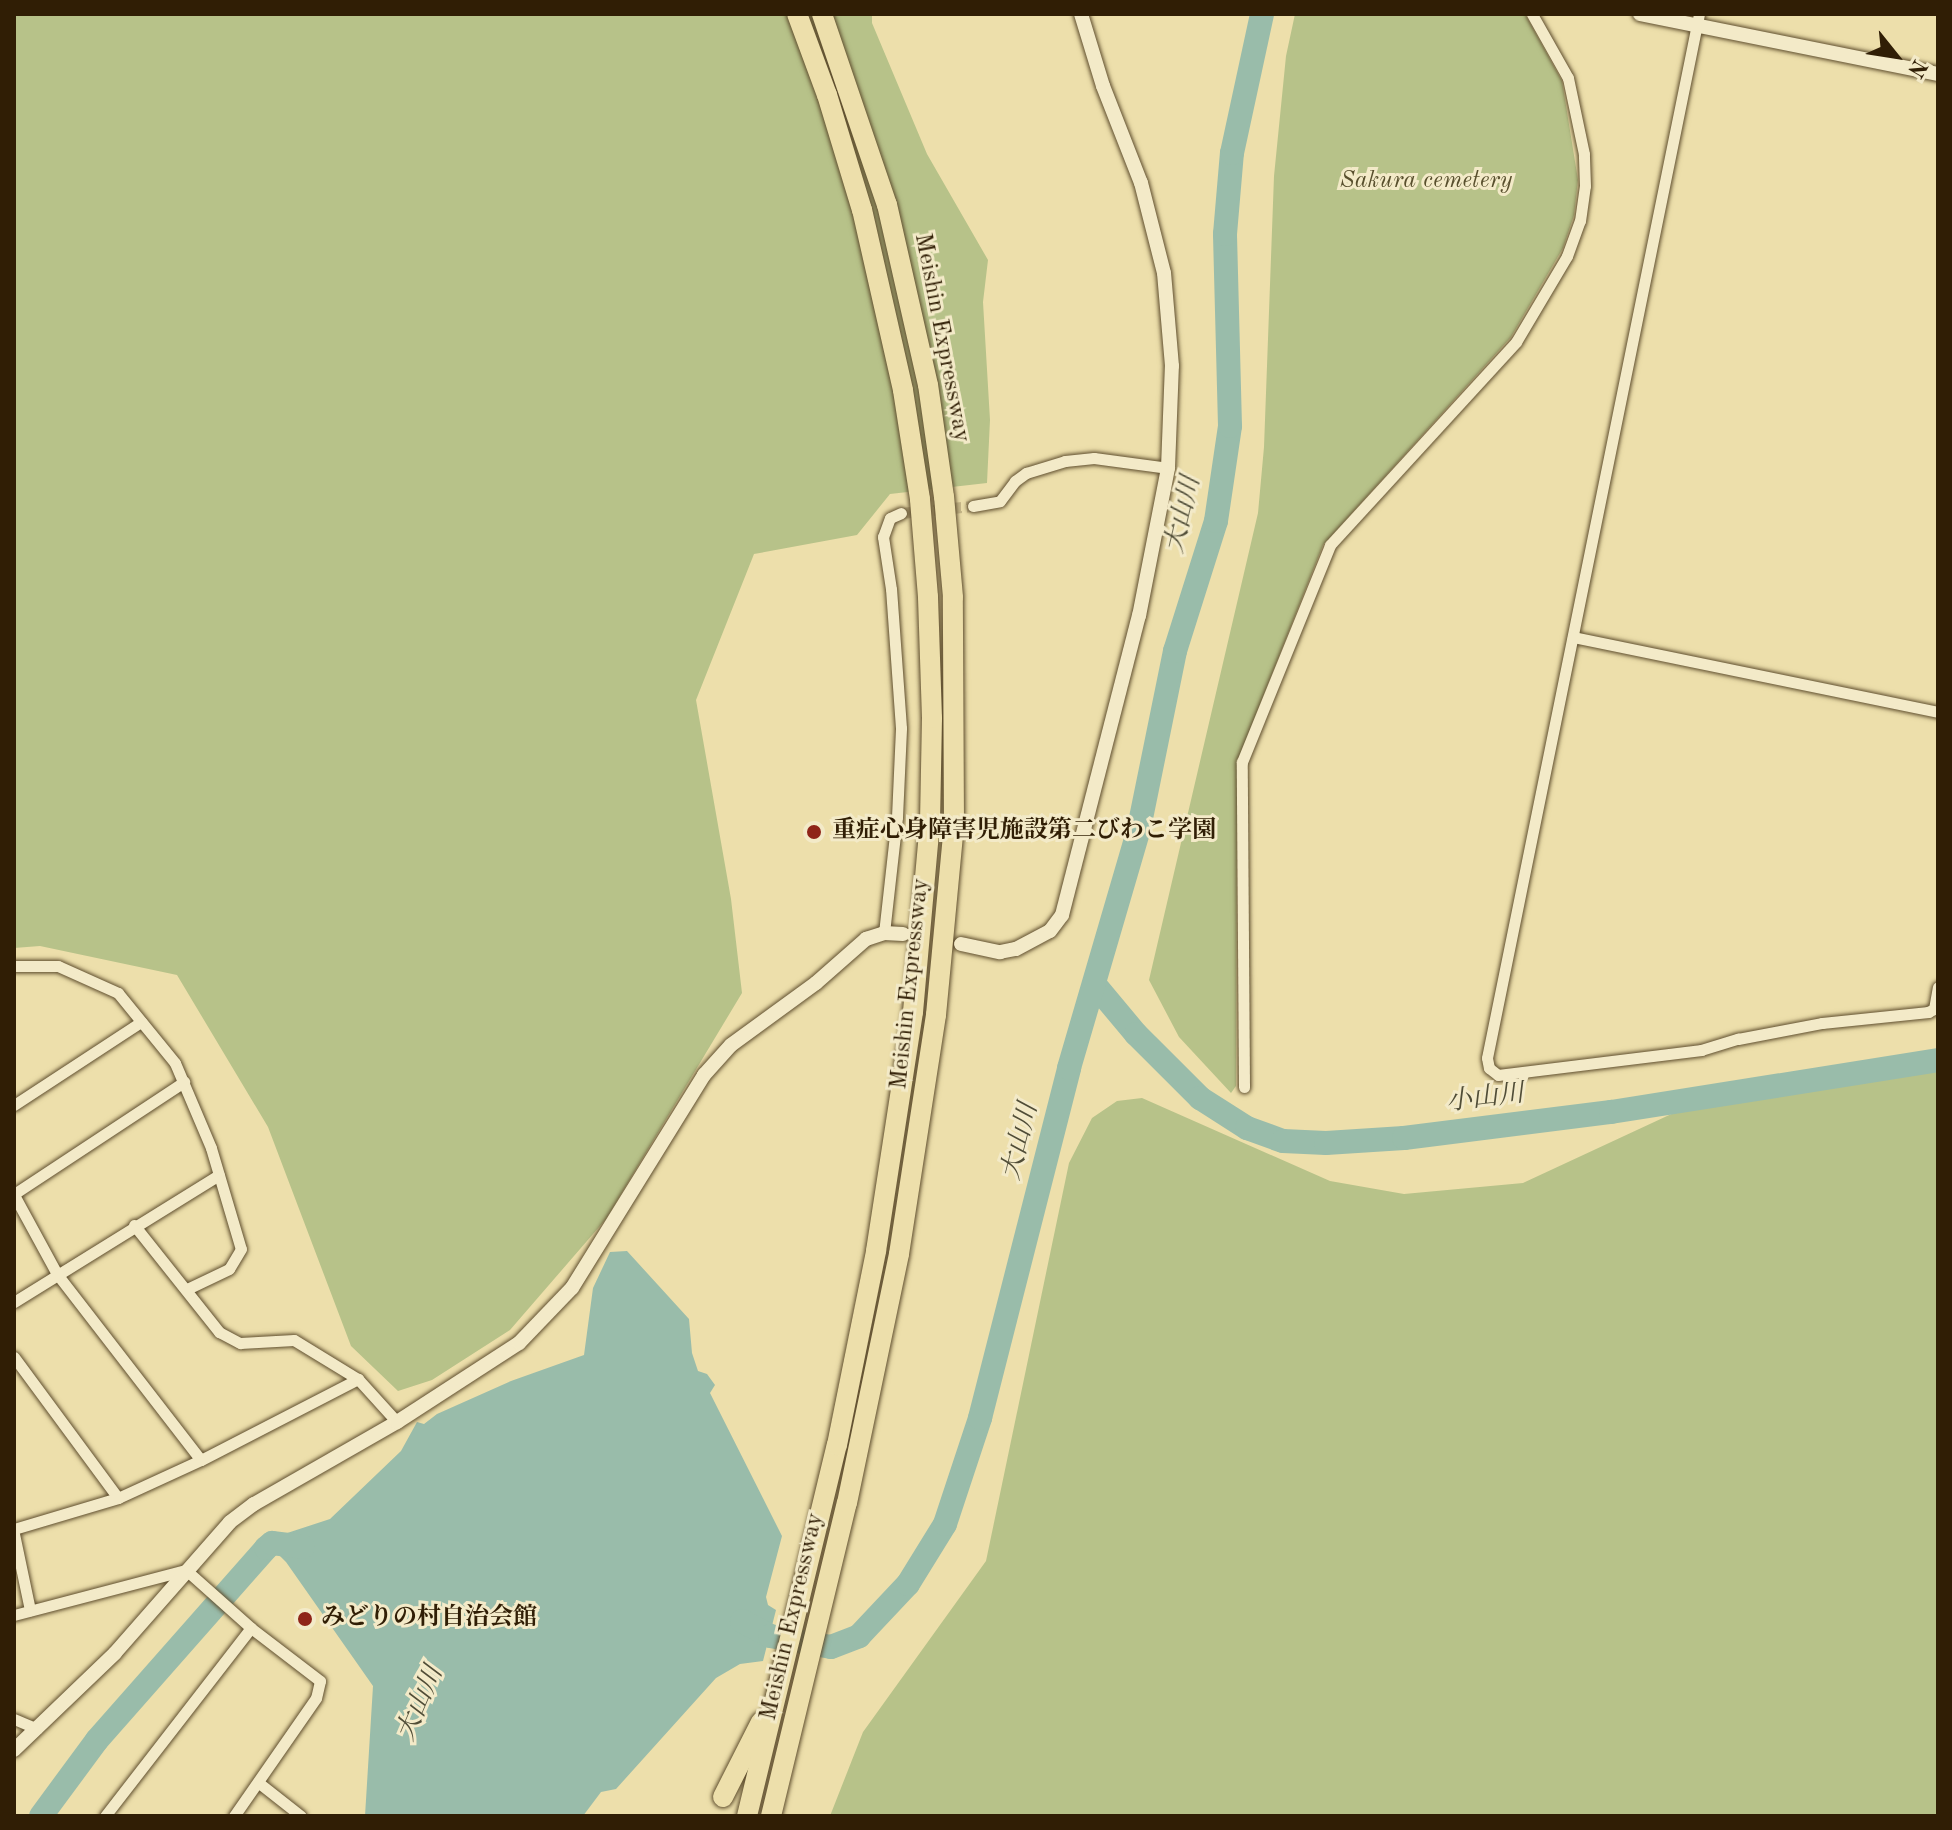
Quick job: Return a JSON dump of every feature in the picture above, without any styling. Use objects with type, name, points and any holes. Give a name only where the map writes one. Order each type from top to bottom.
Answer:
[{"type":"highway","name":"Meishin Expressway","points":[[747,1816],[849,1386],[897,1126],[923,916],[932,718],[920,499],[903,390],[862,210],[797,14]]},
{"type":"highway","name":"Meishin Expressway","points":[[773,1812],[820,1621],[887,1316],[920,1131],[947,917],[956,719],[952,583],[928,385],[887,205],[822,14]]},
{"type":"highway","points":[[723,1797],[784,1666]]},
{"type":"street","points":[[961,944],[1000,952],[1016,949],[1050,931],[1062,915],[1139,616],[1168,468],[1172,366],[1164,273],[1141,183],[1103,86],[1081,14]]},
{"type":"street","points":[[1244,1087],[1242,762],[1330,545],[1516,342],[1567,256],[1580,221],[1585,186],[1584,154],[1568,78],[1532,14]]},
{"type":"street","points":[[1640,14],[1698,20],[1938,74]]},
{"type":"street","points":[[1698,20],[1487,1058],[1489,1068],[1498,1075],[1685,1052],[1822,1023],[1928,1012],[1934,1009],[1938,987]]},
{"type":"street","points":[[973,506],[1000,501],[1015,481],[1026,473],[1065,461],[1094,458],[1168,468]]},
{"type":"street","points":[[884,933],[897,817],[901,728],[891,589],[883,537],[890,518],[901,513]]},
{"type":"street","points":[[1573,637],[1938,712]]},
{"type":"street","points":[[14,1750],[115,1653],[230,1522],[254,1504],[397,1422],[519,1343],[572,1288],[717,1060],[748,1030],[816,983],[866,939],[884,933],[903,934]]},
{"type":"street","points":[[14,966],[58,966],[98,981],[118,993],[175,1063],[219,1175],[241,1249],[229,1269],[187,1289]]},
{"type":"street","points":[[14,1105],[141,1022]]},
{"type":"street","points":[[184,1082],[14,1194],[57,1274],[201,1460]]},
{"type":"street","points":[[14,1302],[219,1175]]},
{"type":"street","points":[[134,1225],[219,1332],[240,1343],[294,1340],[358,1379],[397,1422]]},
{"type":"street","points":[[14,1357],[118,1498]]},
{"type":"street","points":[[30,1610],[14,1531],[118,1498],[201,1460],[358,1379]]},
{"type":"street","points":[[186,1570],[251,1628],[320,1681],[316,1698],[234,1816]]},
{"type":"street","points":[[14,1615],[186,1570]]},
{"type":"street","points":[[105,1816],[251,1628]]},
{"type":"street","points":[[14,1719],[37,1729]]},
{"type":"street","points":[[259,1783],[301,1816]]},
{"type":"green space","points":[[14,14],[872,14],[872,23],[927,154],[988,260],[983,302],[990,420],[987,483],[890,494],[857,535],[754,554],[696,700],[731,899],[742,993],[606,1219],[510,1330],[432,1380],[398,1391],[351,1346],[268,1127],[177,975],[40,946],[14,948]]},
{"type":"green space","name":"Sakura cemetery","points":[[1295,14],[1525,14],[1562,81],[1578,180],[1574,215],[1563,248],[1511,337],[1323,545],[1237,762],[1236,1086],[1231,1093],[1179,1037],[1149,980],[1258,513],[1264,447],[1274,176],[1286,56]]},
{"type":"green space","points":[[1938,1066],[1938,1816],[830,1816],[863,1732],[986,1561],[1069,1163],[1092,1118],[1117,1101],[1142,1098],[1330,1181],[1404,1194],[1523,1183],[1680,1110]]},
{"type":"water","points":[[627,1251],[689,1319],[692,1353],[698,1371],[707,1374],[715,1385],[710,1393],[782,1536],[766,1597],[768,1605],[776,1610],[763,1661],[740,1664],[716,1678],[616,1789],[601,1792],[583,1816],[365,1816],[373,1686],[286,1562],[272,1548],[272,1538],[330,1519],[401,1451],[417,1422],[424,1424],[437,1414],[511,1381],[584,1355],[593,1288],[610,1252]]},
{"type":"waterway","name":"大山川","points":[[742,1621],[770,1636],[831,1647],[859,1636],[908,1584],[945,1524],[980,1418],[1069,1068],[1139,828],[1175,651],[1216,521],[1230,426],[1225,234],[1232,153],[1262,14]]},
{"type":"waterway","name":"小山川","points":[[1095,985],[1136,1034],[1200,1098],[1247,1128],[1283,1141],[1326,1143],[1404,1138],[1611,1112],[1938,1060]]},
{"type":"waterway","points":[[41,1816],[97,1740],[266,1548],[272,1543],[303,1547]]},
{"type":"tunnel","points":[[901,513],[973,506]]},
{"type":"place","name":"重症心身障害児施設第二びわこ学園","points":[[814,832]]},
{"type":"place","name":"みどりの村自治会館","points":[[305,1619]]}]
